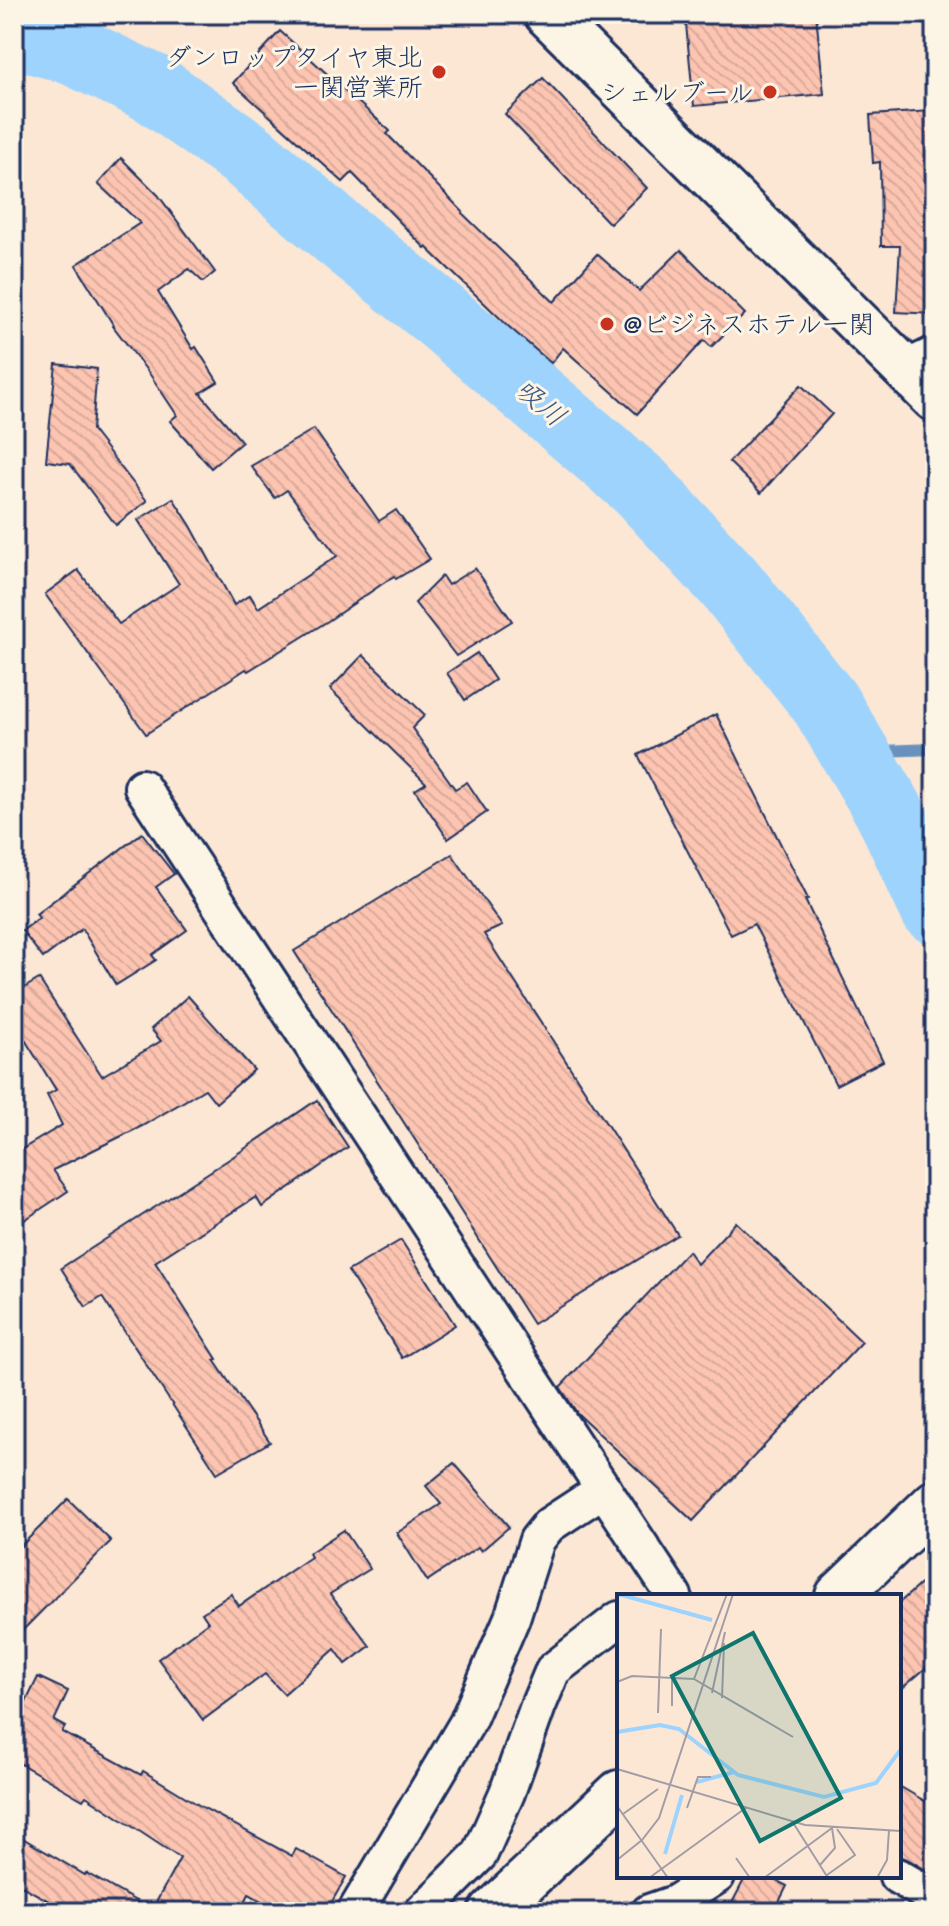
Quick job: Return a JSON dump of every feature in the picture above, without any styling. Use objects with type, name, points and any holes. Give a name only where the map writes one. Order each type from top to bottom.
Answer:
[{"type":"street","points":[[559,18],[920,362],[935,399]]},
{"type":"street","points":[[142,787],[604,1489],[663,1592]]},
{"type":"street","points":[[355,1912],[467,1723],[512,1618],[537,1540],[549,1525],[604,1489]]},
{"type":"street","points":[[840,1594],[935,1503]]},
{"type":"street","points":[[422,1912],[480,1854],[507,1793],[553,1670],[617,1621]]},
{"type":"street","points":[[492,1912],[617,1795]]},
{"type":"street","points":[[649,1912],[675,1903],[714,1878]]},
{"type":"street","points":[[900,1878],[935,1898]]},
{"type":"building","points":[[685,14],[816,14],[824,94],[694,106]]},
{"type":"building","points":[[280,31],[390,131],[387,134],[462,213],[554,302],[597,254],[639,291],[681,250],[745,314],[711,347],[704,340],[637,414],[563,348],[551,363],[425,248],[352,173],[343,182],[233,83]]},
{"type":"building","points":[[543,78],[647,188],[610,224],[505,114]]},
{"type":"building","points":[[931,111],[935,174],[935,314],[896,312],[900,246],[881,246],[880,162],[873,163],[870,115]]},
{"type":"building","points":[[121,158],[158,195],[215,272],[203,282],[189,269],[158,292],[193,349],[196,347],[218,382],[200,393],[242,442],[211,468],[170,421],[177,415],[113,326],[76,265],[140,223],[98,184]]},
{"type":"building","points":[[56,364],[97,369],[92,430],[147,501],[116,525],[70,464],[46,461]]},
{"type":"building","points":[[801,385],[832,414],[761,493],[729,462]]},
{"type":"building","points":[[314,429],[379,521],[396,510],[430,559],[396,579],[394,576],[328,621],[248,671],[246,669],[146,734],[45,594],[78,570],[119,624],[179,584],[138,520],[173,498],[234,605],[250,595],[258,608],[337,556],[287,490],[275,498],[251,466]]},
{"type":"building","points":[[475,568],[512,621],[456,656],[415,603],[442,576],[448,585]]},
{"type":"building","points":[[477,653],[495,680],[465,700],[447,673]]},
{"type":"building","points":[[363,655],[425,715],[412,728],[455,789],[467,782],[487,812],[448,839],[415,790],[426,783],[330,689]]},
{"type":"building","points":[[716,714],[808,899],[805,900],[883,1061],[836,1085],[754,924],[731,935],[638,755]]},
{"type":"building","points":[[142,833],[174,874],[156,887],[187,930],[152,955],[156,960],[116,985],[82,929],[43,958],[22,931],[39,918],[36,914]]},
{"type":"building","points":[[452,854],[502,926],[484,934],[678,1235],[533,1324],[294,951]]},
{"type":"building","points":[[39,979],[102,1076],[161,1041],[151,1029],[188,996],[254,1070],[216,1103],[205,1089],[142,1126],[53,1170],[68,1191],[14,1227],[14,1154],[62,1125],[47,1095],[56,1090],[14,1022],[14,994]]},
{"type":"building","points":[[317,1100],[348,1147],[262,1207],[256,1197],[155,1262],[217,1359],[214,1360],[270,1442],[217,1473],[102,1297],[86,1307],[61,1268]]},
{"type":"building","points":[[736,1222],[862,1342],[693,1521],[577,1413],[560,1387],[688,1251],[697,1264]]},
{"type":"building","points":[[401,1240],[455,1325],[402,1358],[348,1271]]},
{"type":"building","points":[[454,1463],[509,1527],[481,1551],[478,1547],[427,1581],[397,1533],[441,1504],[426,1486]]},
{"type":"building","points":[[68,1499],[111,1541],[14,1639],[14,1553]]},
{"type":"building","points":[[344,1530],[370,1569],[330,1594],[370,1646],[346,1664],[335,1649],[284,1694],[265,1674],[203,1720],[158,1659],[208,1622],[202,1613],[231,1594],[239,1606],[311,1557],[309,1553]]},
{"type":"building","points":[[935,1571],[935,1660],[901,1689],[901,1601]]},
{"type":"building","points":[[38,1677],[68,1691],[54,1721],[65,1727],[62,1732],[141,1775],[143,1771],[292,1856],[296,1849],[346,1877],[326,1912],[281,1912],[249,1894],[240,1912],[69,1912],[14,1882],[14,1833],[152,1910],[180,1858],[86,1796],[83,1800],[14,1760],[14,1698],[25,1704]]},
{"type":"building","points":[[901,1787],[935,1807],[935,1875],[901,1857]]},
{"type":"building","points":[[745,1878],[771,1878],[787,1886],[774,1912],[750,1912],[732,1903]]},
{"type":"waterway","name":"吸川","points":[[14,33],[70,49],[154,89],[247,155],[640,486],[729,582],[825,703],[890,812],[935,909]]},
{"type":"waterway","points":[[854,752],[935,749]]},
{"type":"place","name":"ダンロップタイヤ東北 一関営業所","points":[[439,72]]},
{"type":"place","name":"シェルブール","points":[[770,92]]},
{"type":"place","name":"@ビジネスホテル一関","points":[[607,324]]}]
